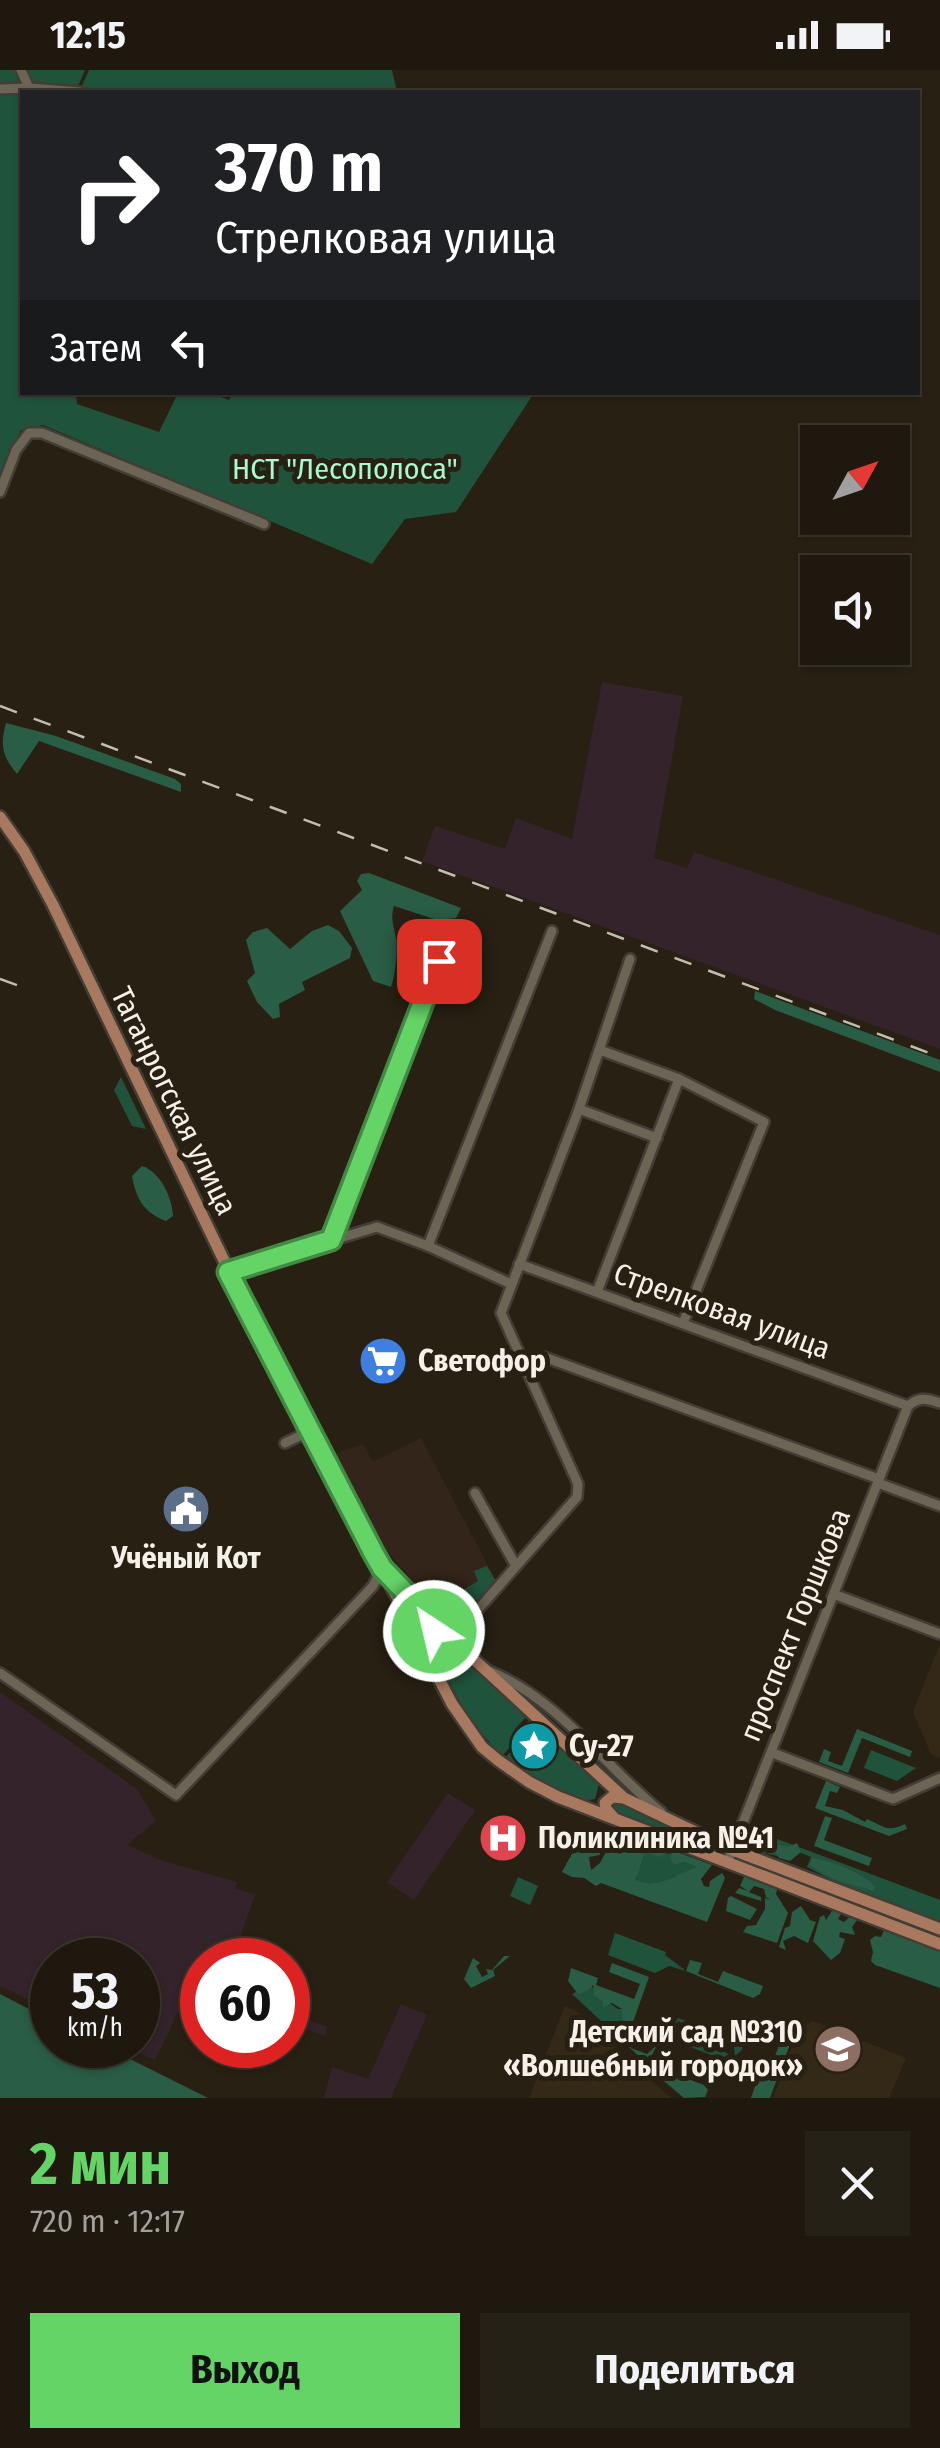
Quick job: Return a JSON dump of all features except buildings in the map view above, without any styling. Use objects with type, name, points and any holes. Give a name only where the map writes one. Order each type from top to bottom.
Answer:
[{"type":"main road","name":"Таганрогская улица","points":[[0,817],[24,850],[53,905],[228,1272],[414,1631],[452,1704],[482,1746],[529,1782],[580,1806],[940,1944]]},
{"type":"main road","name":"Таганрогская улица","points":[[382,1568],[454,1642],[624,1798],[732,1850],[940,1929]]},
{"type":"main road","points":[[414,1631],[431,1637],[432,1620]]},
{"type":"main road","points":[[432,1665],[439,1646],[454,1642]]},
{"type":"main road","points":[[580,1806],[600,1798],[602,1790],[597,1776]]},
{"type":"main road","points":[[614,1818],[606,1810],[605,1802],[612,1797],[624,1798]]},
{"type":"street","points":[[21,70],[29,88]]},
{"type":"street","points":[[0,90],[54,90]]},
{"type":"street","points":[[0,492],[22,440],[28,433],[42,433],[264,524]]},
{"type":"street","points":[[331,1240],[453,926]]},
{"type":"street","points":[[428,1246],[552,930]]},
{"type":"street","points":[[454,1642],[576,1497],[578,1484],[501,1318],[630,959]]},
{"type":"street","points":[[600,1050],[679,1080],[764,1122],[683,1323]]},
{"type":"street","points":[[597,1292],[679,1080]]},
{"type":"street","points":[[579,1108],[656,1138]]},
{"type":"street","points":[[228,1272],[377,1227],[511,1284]]},
{"type":"street","name":"Стрелковая улица","points":[[519,1264],[908,1406]]},
{"type":"street","points":[[523,1365],[538,1356],[544,1357],[940,1506]]},
{"type":"street","points":[[908,1406],[925,1398],[940,1403]]},
{"type":"street","name":"проспект Горшкова","points":[[728,1863],[908,1406]]},
{"type":"street","points":[[285,1443],[310,1430]]},
{"type":"street","points":[[475,1493],[516,1566]]},
{"type":"street","points":[[0,1673],[176,1794],[373,1586],[382,1568]]},
{"type":"street","points":[[836,1595],[940,1634]]},
{"type":"street","points":[[482,1668],[517,1682],[541,1699],[632,1788],[678,1826]]},
{"type":"street","points":[[773,1752],[893,1798],[940,1778]]},
{"type":"shaded area","points":[[602,682],[683,696],[654,858],[687,868],[694,852],[940,935],[940,1049],[422,861],[435,826],[505,849],[516,818],[572,839]]},
{"type":"shaded area","points":[[421,1438],[497,1583],[462,1620],[453,1623],[446,1622],[384,1547],[335,1454],[363,1444],[373,1462]]},
{"type":"shaded area","points":[[939,1646],[940,1758],[931,1754],[913,1712]]},
{"type":"shaded area","points":[[0,1692],[137,1789],[156,1821],[127,1845],[163,1861],[237,1882],[235,1888],[255,1895],[240,1938],[180,1938],[180,2008],[160,2050],[160,1938],[30,1938],[30,2000],[0,1986]]},
{"type":"shaded area","points":[[448,1793],[475,1810],[414,1900],[387,1882]]},
{"type":"shaded area","points":[[401,2004],[427,2015],[391,2098],[324,2098],[332,2067],[368,2079]]},
{"type":"shaded area","points":[[565,2006],[576,2011],[671,2098],[529,2098]]},
{"type":"shaded area","name":"Детский сад №310 «Волшебный городок»","points":[[803,2017],[807,2025],[813,2021],[906,2058],[889,2098],[773,2098]]},
{"type":"shaded area","points":[[310,2020],[327,2027],[325,2036],[310,2030]]},
{"type":"green space","name":"НСТ \"Лесополоса\"","points":[[0,70],[85,70],[79,84],[66,90],[20,90],[20,395],[76,395],[77,404],[159,432],[177,395],[215,395],[229,400],[232,395],[533,395],[456,512],[405,519],[372,564],[43,425],[21,430],[0,477]]},
{"type":"green space","points":[[89,70],[392,70],[397,90],[80,90]]},
{"type":"green space","points":[[6,723],[56,736],[175,779],[181,784],[181,792],[39,741],[17,774],[4,750]]},
{"type":"green space","points":[[369,873],[461,908],[456,918],[437,920],[394,906],[397,949],[391,987],[373,981],[340,911],[362,890],[357,881],[361,874]]},
{"type":"green space","points":[[328,925],[339,931],[352,948],[350,958],[302,982],[305,990],[279,1004],[280,1017],[273,1019],[257,1002],[247,981],[255,973],[246,940],[253,932],[267,928],[290,949],[312,931]]},
{"type":"green space","points":[[755,991],[940,1060],[940,1072],[775,1010],[754,999]]},
{"type":"green space","points":[[121,1077],[146,1129],[132,1126],[114,1090]]},
{"type":"green space","points":[[142,1166],[155,1174],[168,1194],[173,1216],[166,1221],[152,1214],[136,1192],[132,1176]]},
{"type":"green space","points":[[487,1566],[497,1583],[469,1612],[453,1596],[478,1581],[474,1571]]},
{"type":"green space","points":[[451,1645],[527,1716],[515,1729],[514,1743],[502,1756],[469,1719],[437,1658]]},
{"type":"green space","points":[[529,1718],[599,1784],[595,1799],[560,1793],[505,1758],[518,1739],[526,1752],[528,1748],[536,1756],[542,1750],[533,1740],[538,1738],[525,1729]]},
{"type":"green space","points":[[857,1729],[912,1751],[910,1757],[862,1738],[848,1773],[819,1762],[824,1749],[831,1752],[828,1761],[842,1766]]},
{"type":"green space","points":[[871,1750],[916,1768],[897,1781],[864,1768]]},
{"type":"green space","points":[[826,1781],[840,1787],[837,1793],[830,1791],[825,1806],[865,1822],[867,1819],[889,1828],[905,1824],[907,1829],[889,1836],[815,1808]]},
{"type":"green space","points":[[618,1799],[726,1854],[610,1811],[607,1803]]},
{"type":"green space","points":[[825,1816],[832,1818],[824,1840],[872,1858],[869,1866],[814,1846]]},
{"type":"green space","points":[[626,1833],[712,1865],[701,1879],[704,1886],[709,1887],[710,1881],[722,1873],[725,1878],[707,1922],[562,1872],[574,1850],[591,1844],[599,1846],[600,1855],[589,1857],[591,1870],[608,1848],[617,1851]],"holes":[[[645,1851],[658,1857],[667,1852],[672,1854],[670,1859],[675,1865],[685,1862],[696,1867],[659,1882],[636,1880]]]},
{"type":"green space","points":[[749,1833],[761,1833],[940,1900],[940,1924],[829,1882],[830,1879],[807,1867],[811,1857],[796,1851],[792,1860],[749,1849],[743,1839]]},
{"type":"green space","points":[[753,1838],[788,1847],[797,1843],[801,1852],[790,1861],[779,1858],[775,1850],[761,1854],[745,1845]]},
{"type":"green space","points":[[644,1850],[672,1854],[675,1865],[685,1862],[696,1867],[660,1882],[636,1881]]},
{"type":"green space","points":[[813,1858],[847,1868],[876,1887],[873,1891],[833,1879],[809,1865]]},
{"type":"green space","points":[[735,1871],[765,1884],[778,1885],[776,1894],[788,1913],[777,1943],[743,1932],[747,1926],[756,1925],[765,1909],[765,1898],[771,1900],[764,1889],[754,1886],[749,1892],[761,1897],[761,1901],[735,1893],[739,1888],[748,1891],[740,1886],[744,1877]]},
{"type":"green space","points":[[518,1877],[538,1886],[530,1905],[510,1896]]},
{"type":"green space","points":[[731,1896],[757,1909],[750,1920],[726,1911]]},
{"type":"green space","points":[[801,1906],[810,1920],[816,1922],[808,1943],[794,1936],[783,1941],[786,1950],[779,1947],[792,1912]]},
{"type":"green space","points":[[834,1908],[842,1912],[838,1919],[844,1922],[852,1915],[857,1920],[852,1927],[855,1935],[840,1932],[839,1937],[845,1939],[840,1953],[831,1960],[813,1941],[820,1917],[824,1915],[826,1920]]},
{"type":"green space","points":[[885,1928],[940,1941],[940,1988],[871,1961],[870,1940],[881,1937]]},
{"type":"green space","points":[[615,1933],[666,1952],[686,1971],[669,1966],[655,1973],[608,1955]]},
{"type":"green space","points":[[504,1956],[510,1956],[493,1970],[495,1976],[471,1988],[464,1979],[473,1958],[480,1963],[476,1966],[482,1977],[488,1974],[486,1969],[492,1970]]},
{"type":"green space","points":[[690,1960],[702,1963],[698,1974],[718,1982],[723,1971],[763,1986],[760,1994],[753,1998],[686,1971]]},
{"type":"green space","points":[[612,1963],[649,1977],[628,2036],[633,2039],[631,2048],[647,2054],[657,2045],[649,2061],[643,2060],[613,2032],[622,2030],[622,2009],[612,2003],[603,2007],[603,2001],[594,1996],[593,1985],[578,1994],[568,1981],[571,1968],[598,1978],[596,1985],[634,1999],[640,1984],[609,1972]]},
{"type":"green space","points":[[591,1984],[595,1993],[622,2009],[622,2031],[613,2032],[572,1994]]},
{"type":"green space","points":[[0,1994],[30,2010],[30,2068],[148,2068],[208,2098],[0,2098]]},
{"type":"green space","points":[[678,2018],[737,2040],[742,2050],[735,2056],[734,2046],[726,2045],[725,2052],[732,2057],[719,2058],[675,2041],[670,2030],[680,2033],[684,2024],[678,2021],[673,2026]]},
{"type":"green space","points":[[799,2020],[770,2098],[751,2098],[759,2075],[767,2077],[786,2027]]},
{"type":"green space","points":[[658,2068],[704,2085],[708,2090],[705,2097],[684,2098],[659,2077]]},
{"type":"railway","points":[[0,706],[940,1057]]},
{"type":"railway","points":[[0,979],[22,987]]},
{"type":"place","name":"Светофор","points":[[383,1361]]},
{"type":"place","name":"Учёный Кот","points":[[186,1509]]},
{"type":"place","name":"Су-27","points":[[534,1746]]},
{"type":"place","name":"Поликлиника №41","points":[[503,1838]]},
{"type":"place","name":"Детский сад №310 «Волшебный городок»","points":[[838,2049]]},
{"type":"route","points":[[434,1631],[432,1620],[382,1568],[228,1272],[331,1240],[439,961]]}]
